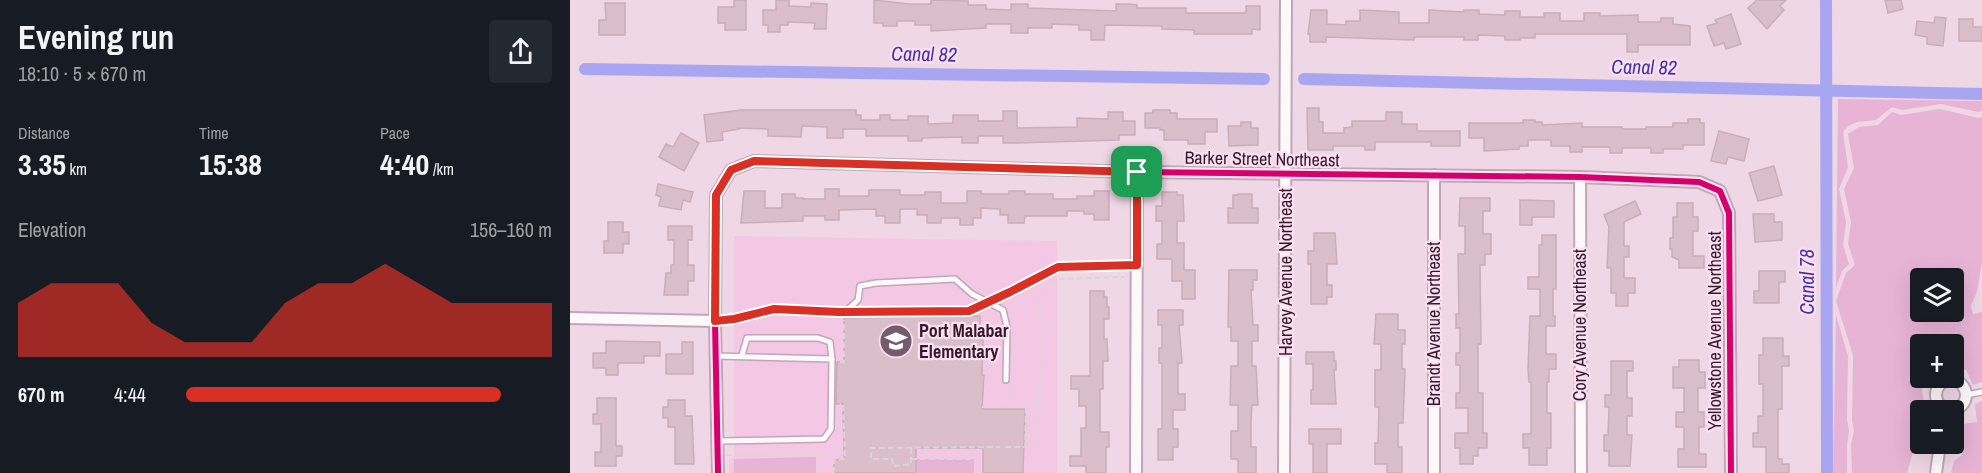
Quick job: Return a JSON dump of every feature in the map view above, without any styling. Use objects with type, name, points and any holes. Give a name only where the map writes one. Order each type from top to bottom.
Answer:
[{"type":"street","name":"Harvey Avenue Northeast","points":[[1284,473],[1286,0]]},
{"type":"street","name":"Barker Street Northeast","points":[[715,321],[716,195],[731,170],[754,161],[1137,172],[1580,177],[1699,182],[1720,191]]},
{"type":"street","points":[[1136,473],[1137,172]]},
{"type":"street","name":"Brandt Avenue Northeast","points":[[1434,176],[1434,473]]},
{"type":"street","name":"Cory Avenue Northeast","points":[[1580,177],[1581,473]]},
{"type":"street","name":"Yellowstone Avenue Northeast","points":[[1720,191],[1729,213],[1731,473]]},
{"type":"street","points":[[570,318],[715,321],[718,473]]},
{"type":"street","points":[[1937,400],[1936,393],[1940,384],[1954,380],[1963,386],[1966,395],[1964,403]]},
{"type":"street","points":[[1936,473],[1939,454]]},
{"type":"lane","points":[[715,321],[734,319],[774,309],[844,312],[969,311],[1058,267],[1137,265]]},
{"type":"lane","points":[[844,312],[858,300],[860,286],[876,283],[955,279],[972,294],[1003,310],[1007,327],[1006,379]]},
{"type":"lane","points":[[718,441],[824,439],[831,429],[834,361],[830,342],[818,338],[747,338],[742,355]]},
{"type":"lane","points":[[716,356],[742,355],[834,361]]},
{"type":"lane","points":[[1966,395],[1982,393]]},
{"type":"path","points":[[1005,447],[1036,446],[1041,367],[1039,297],[1043,288],[1057,279],[1124,278]]},
{"type":"path","points":[[834,361],[844,362],[844,312]]},
{"type":"path","points":[[1006,379],[1012,381],[1013,407]]},
{"type":"path","points":[[834,473],[834,460],[845,459],[843,404],[836,404]]},
{"type":"path","points":[[982,406],[1039,405]]},
{"type":"path","points":[[1025,445],[1026,407]]},
{"type":"path","points":[[892,473],[892,459],[871,459],[871,448],[1000,447]]},
{"type":"path","points":[[892,466],[911,464],[911,448]]},
{"type":"path","points":[[911,459],[972,459],[972,448]]},
{"type":"path","points":[[818,453],[818,473]]},
{"type":"path","points":[[723,455],[844,453]]},
{"type":"shaded area","points":[[1838,99],[1982,101],[1982,111],[1941,104],[1902,110],[1892,107],[1876,120],[1857,122],[1848,126],[1843,132],[1848,167],[1839,189],[1846,222],[1843,245],[1849,264],[1842,271],[1836,288]]},
{"type":"shaded area","points":[[1940,109],[1982,117],[1982,262],[1977,292],[1971,306],[1973,314],[1982,312],[1982,382],[1973,385],[1964,370],[1964,334],[1910,334],[1910,388],[1922,388],[1924,400],[1910,400],[1910,454],[1912,454],[1907,473],[1852,473],[1853,355],[1836,301],[1846,273],[1855,265],[1848,244],[1851,222],[1844,189],[1854,168],[1848,134],[1859,127],[1878,125],[1892,112],[1901,115]]},
{"type":"shaded area","name":"Port Malabar Elementary","points":[[734,236],[1057,241],[1057,473],[729,473],[729,459],[734,458]]},
{"type":"shaded area","points":[[1836,315],[1848,356],[1847,473],[1833,473]]},
{"type":"shaded area","points":[[1982,401],[1982,473],[1951,473],[1954,461],[1964,454],[1964,424],[1977,422],[1975,404]]},
{"type":"shaded area","points":[[816,457],[816,473],[734,473],[734,459]]},
{"type":"shaded area","points":[[913,459],[974,459],[974,473],[916,473]]},
{"type":"building","points":[[734,0],[746,0],[746,30],[725,30],[725,23],[718,23],[718,7],[734,7]]},
{"type":"building","points":[[776,0],[789,0],[789,6],[811,7],[811,3],[827,4],[826,29],[814,29],[815,23],[788,22],[788,25],[780,25],[780,32],[768,32],[768,25],[763,25],[763,10],[776,10]]},
{"type":"building","points":[[874,0],[909,4],[931,4],[931,0],[968,1],[968,5],[986,5],[986,9],[1011,10],[1011,4],[1028,4],[1028,8],[1116,11],[1116,4],[1129,4],[1137,5],[1137,8],[1186,8],[1186,13],[1246,13],[1246,6],[1260,6],[1260,30],[1252,29],[1252,34],[1194,34],[1194,30],[1162,29],[1162,26],[1105,25],[1104,40],[1091,40],[1091,30],[1079,30],[1079,25],[1052,24],[1052,28],[1028,28],[1028,33],[1011,33],[1011,24],[986,24],[986,28],[931,31],[931,25],[915,25],[915,21],[897,21],[897,26],[883,26],[883,23],[874,23]]},
{"type":"building","points":[[1757,0],[1786,0],[1780,6],[1784,10],[1767,29],[1748,8]]},
{"type":"building","points":[[1885,0],[1901,0],[1903,9],[1888,13]]},
{"type":"building","points":[[605,3],[625,3],[625,35],[599,35],[599,20],[606,20]]},
{"type":"building","points":[[1311,10],[1327,10],[1327,24],[1346,25],[1346,21],[1360,21],[1360,10],[1399,12],[1399,23],[1429,23],[1429,10],[1464,12],[1464,10],[1479,10],[1479,14],[1505,15],[1505,11],[1520,11],[1520,17],[1544,17],[1544,13],[1560,13],[1560,21],[1584,21],[1584,13],[1600,13],[1600,16],[1638,15],[1638,22],[1661,22],[1661,18],[1673,18],[1673,24],[1690,26],[1690,45],[1638,45],[1638,52],[1627,52],[1627,34],[1535,34],[1535,38],[1520,38],[1520,40],[1505,40],[1505,36],[1478,35],[1478,40],[1464,40],[1464,37],[1414,37],[1414,40],[1326,37],[1326,42],[1310,42],[1310,34],[1308,34]]},
{"type":"building","points":[[1731,14],[1741,44],[1726,49],[1724,43],[1714,46],[1707,26]]},
{"type":"building","points":[[1935,17],[1946,18],[1943,46],[1927,44],[1927,37],[1915,35],[1917,21],[1934,23]]},
{"type":"building","points":[[1959,19],[1973,19],[1973,27],[1982,27],[1982,41],[1959,41]]},
{"type":"building","points":[[1307,108],[1319,108],[1319,122],[1323,122],[1323,133],[1344,133],[1344,128],[1352,127],[1352,121],[1386,121],[1386,112],[1402,112],[1402,124],[1417,124],[1417,131],[1460,131],[1460,146],[1431,146],[1431,142],[1375,142],[1375,150],[1365,150],[1365,146],[1333,146],[1333,150],[1308,150]]},
{"type":"building","points":[[741,110],[856,110],[856,115],[861,115],[861,120],[880,120],[880,115],[890,115],[890,120],[908,120],[908,116],[928,116],[928,124],[953,123],[953,115],[978,115],[978,121],[1003,121],[1003,111],[1017,111],[1017,128],[1077,127],[1077,118],[1108,119],[1108,112],[1123,112],[1123,121],[1135,121],[1135,135],[1119,135],[1119,140],[1017,143],[1003,143],[1003,136],[978,136],[978,143],[962,143],[962,137],[922,138],[922,141],[908,141],[908,136],[866,136],[866,129],[843,129],[843,138],[827,138],[827,127],[802,126],[801,137],[768,136],[768,129],[738,128],[722,132],[723,140],[707,142],[704,115]]},
{"type":"building","points":[[1153,110],[1170,110],[1170,113],[1177,113],[1177,119],[1217,119],[1217,132],[1205,132],[1205,144],[1188,144],[1188,140],[1164,140],[1164,130],[1145,128],[1145,113],[1153,113]]},
{"type":"building","points":[[1688,119],[1700,119],[1700,123],[1704,123],[1704,145],[1683,145],[1683,149],[1663,149],[1663,153],[1651,153],[1651,148],[1622,148],[1622,153],[1610,153],[1610,147],[1582,147],[1582,152],[1570,152],[1570,146],[1551,146],[1551,140],[1528,140],[1528,146],[1519,146],[1519,149],[1484,151],[1484,138],[1469,138],[1469,123],[1523,123],[1523,120],[1535,120],[1535,122],[1542,122],[1542,125],[1582,123],[1582,127],[1646,129],[1646,127],[1673,127],[1673,123],[1688,123]]},
{"type":"building","points":[[1241,122],[1251,122],[1251,128],[1258,128],[1258,145],[1229,146],[1228,126],[1241,126]]},
{"type":"building","points":[[1719,131],[1749,139],[1744,161],[1728,157],[1726,164],[1711,161]]},
{"type":"building","points":[[681,133],[699,143],[684,171],[659,157],[666,144],[673,147]]},
{"type":"building","points":[[1774,166],[1782,195],[1758,201],[1749,173]]},
{"type":"building","points":[[658,184],[693,192],[690,202],[683,200],[681,210],[659,206],[661,197],[656,195]]},
{"type":"building","points":[[825,189],[839,189],[839,196],[869,196],[869,190],[900,190],[900,195],[925,195],[925,192],[941,192],[941,203],[967,203],[967,191],[981,191],[981,194],[1009,194],[1009,191],[1025,191],[1025,194],[1053,194],[1053,199],[1077,199],[1077,196],[1094,196],[1094,191],[1109,191],[1109,220],[1094,220],[1094,214],[1084,214],[1084,211],[1067,211],[1067,216],[1025,216],[1024,223],[1008,223],[1008,215],[1000,215],[1000,209],[981,208],[981,218],[973,218],[973,225],[960,225],[960,218],[941,218],[941,223],[927,223],[927,215],[917,215],[917,209],[900,209],[900,223],[885,223],[885,216],[876,216],[876,209],[839,210],[839,220],[825,220],[825,216],[803,216],[803,221],[741,223],[744,191],[765,191],[765,208],[782,208],[782,194],[795,194],[795,198],[803,199],[825,199]]},
{"type":"building","points":[[1162,192],[1177,192],[1177,195],[1183,195],[1184,221],[1177,221],[1177,243],[1184,243],[1184,270],[1195,270],[1195,299],[1182,299],[1182,281],[1172,281],[1172,259],[1157,259],[1157,244],[1162,244],[1162,221],[1156,221],[1156,206],[1162,206]]},
{"type":"building","points":[[1252,194],[1252,208],[1258,208],[1258,223],[1228,223],[1228,208],[1233,208],[1233,195]]},
{"type":"building","points":[[1460,198],[1490,198],[1490,211],[1483,211],[1483,234],[1491,234],[1491,254],[1485,254],[1485,265],[1480,265],[1481,344],[1478,344],[1478,393],[1483,393],[1483,433],[1487,433],[1487,448],[1478,448],[1478,456],[1473,456],[1473,464],[1460,464],[1460,448],[1455,448],[1455,433],[1468,433],[1468,408],[1456,408],[1456,393],[1460,393],[1460,365],[1456,365],[1456,353],[1460,353],[1460,328],[1456,328],[1456,314],[1459,314],[1458,254],[1465,254],[1465,226],[1459,226]]},
{"type":"building","points":[[1520,200],[1554,201],[1554,217],[1532,217],[1532,225],[1520,225]]},
{"type":"building","points":[[1635,201],[1641,214],[1624,222],[1624,246],[1629,246],[1629,257],[1624,257],[1624,278],[1635,278],[1635,293],[1628,293],[1628,306],[1616,306],[1616,293],[1611,293],[1611,268],[1607,268],[1609,227],[1604,215]]},
{"type":"building","points":[[1677,203],[1693,203],[1693,217],[1698,217],[1698,231],[1693,231],[1693,256],[1704,256],[1704,268],[1679,268],[1679,260],[1672,257],[1670,238],[1673,238],[1673,217],[1677,217]]},
{"type":"building","points":[[1753,214],[1774,214],[1774,222],[1782,222],[1782,240],[1755,242]]},
{"type":"building","points":[[608,222],[623,222],[623,232],[629,232],[629,244],[623,244],[623,253],[604,253],[604,241],[608,241]]},
{"type":"building","points":[[668,226],[692,226],[692,240],[688,240],[688,265],[694,265],[694,281],[688,281],[688,295],[664,295],[666,273],[671,273],[671,265],[674,265],[674,240],[668,240]]},
{"type":"building","points":[[1314,233],[1335,233],[1337,264],[1327,264],[1327,285],[1332,285],[1332,297],[1327,297],[1327,304],[1311,304],[1311,264],[1308,264],[1308,251],[1314,251]]},
{"type":"building","points":[[1542,235],[1556,235],[1556,289],[1553,289],[1555,326],[1546,326],[1546,354],[1556,354],[1556,369],[1549,369],[1549,382],[1547,382],[1547,413],[1551,413],[1551,448],[1547,448],[1547,465],[1529,465],[1529,448],[1523,448],[1523,434],[1531,434],[1531,382],[1529,382],[1528,369],[1530,316],[1540,316],[1540,289],[1528,289],[1528,277],[1539,277],[1539,245],[1542,245]]},
{"type":"building","points":[[1229,270],[1257,270],[1257,280],[1253,280],[1253,290],[1251,290],[1253,325],[1258,325],[1258,341],[1252,341],[1252,366],[1256,366],[1258,405],[1252,405],[1251,447],[1256,447],[1256,473],[1238,473],[1238,459],[1231,459],[1231,431],[1238,431],[1238,405],[1230,405],[1231,366],[1238,366],[1238,341],[1231,341],[1231,327],[1228,327]]},
{"type":"building","points":[[1759,271],[1785,271],[1785,282],[1779,282],[1779,303],[1754,303],[1754,291],[1759,291]]},
{"type":"building","points":[[1090,291],[1104,291],[1104,297],[1107,297],[1107,307],[1109,307],[1109,319],[1104,319],[1104,339],[1107,339],[1108,361],[1103,361],[1103,389],[1100,389],[1100,432],[1109,432],[1109,447],[1106,447],[1106,473],[1086,473],[1086,466],[1070,466],[1070,456],[1081,456],[1081,428],[1086,428],[1086,406],[1079,406],[1079,389],[1071,389],[1071,376],[1090,376]]},
{"type":"building","points":[[1158,310],[1183,310],[1183,325],[1179,325],[1182,363],[1178,363],[1178,394],[1185,394],[1185,410],[1173,410],[1173,429],[1178,429],[1178,447],[1173,447],[1173,460],[1158,460],[1158,429],[1162,429],[1162,363],[1159,363],[1159,348],[1162,348],[1162,325],[1158,325]]},
{"type":"building","points":[[1376,314],[1398,314],[1398,330],[1405,330],[1405,344],[1402,344],[1402,369],[1405,369],[1403,423],[1398,423],[1398,447],[1402,447],[1402,473],[1387,473],[1387,464],[1375,464],[1379,407],[1375,407],[1375,370],[1381,370],[1381,344],[1374,344]]},
{"type":"building","points":[[980,316],[980,340],[983,340],[982,375],[984,375],[982,409],[1025,409],[1023,473],[983,473],[983,448],[916,448],[916,473],[834,473],[834,460],[844,459],[843,404],[836,404],[837,362],[844,362],[844,318]]},
{"type":"building","points":[[1763,338],[1783,338],[1783,356],[1789,356],[1789,366],[1782,366],[1782,409],[1778,409],[1778,459],[1782,459],[1782,464],[1789,464],[1789,473],[1766,473],[1766,447],[1753,447],[1753,433],[1758,433],[1758,416],[1763,416],[1763,384],[1759,384],[1759,355],[1763,355]]},
{"type":"building","points":[[606,341],[660,342],[660,356],[644,356],[644,363],[618,363],[618,375],[606,375],[606,368],[593,368],[593,353],[606,353]]},
{"type":"building","points":[[682,342],[693,342],[693,374],[666,374],[666,354],[682,354]]},
{"type":"building","points":[[1306,352],[1334,352],[1336,404],[1311,404],[1313,364],[1306,364]]},
{"type":"building","points":[[1679,360],[1699,360],[1699,372],[1705,372],[1705,388],[1698,388],[1698,412],[1704,412],[1704,427],[1699,427],[1699,454],[1706,454],[1706,467],[1678,467],[1678,449],[1684,449],[1684,427],[1676,427],[1676,412],[1684,412],[1684,388],[1673,388],[1673,367],[1679,367]]},
{"type":"building","points":[[1611,361],[1633,361],[1633,371],[1627,371],[1627,398],[1632,398],[1632,416],[1627,416],[1627,435],[1632,435],[1630,466],[1609,466],[1609,451],[1604,451],[1604,435],[1608,435],[1609,407],[1605,407],[1605,395],[1611,395]]},
{"type":"building","points":[[597,398],[616,398],[616,446],[622,446],[622,456],[616,456],[616,466],[595,466],[595,452],[601,452],[601,424],[593,424],[593,414],[597,414]]},
{"type":"building","points":[[668,400],[685,400],[685,416],[692,416],[694,464],[675,464],[675,427],[668,427],[668,418],[663,418],[663,407],[668,407]]},
{"type":"building","points":[[1309,429],[1341,429],[1341,444],[1327,444],[1327,473],[1313,473],[1313,444],[1309,444]]},
{"type":"waterway","name":"Canal 78","points":[[1826,0],[1827,473]]},
{"type":"waterway","name":"Canal 82","points":[[585,69],[1264,79]]},
{"type":"waterway","name":"Canal 82","points":[[1304,79],[1982,94]]},
{"type":"cycle path","points":[[718,473],[715,321],[716,195],[731,170],[754,161],[1137,172],[1580,177],[1699,182],[1720,191],[1729,213],[1731,473]]},
{"type":"place","name":"Port Malabar Elementary","points":[[896,341]]},
{"type":"route","points":[[754,161],[1137,172],[1137,265],[1058,267],[969,311],[839,312],[774,309],[734,319],[715,321],[716,195],[731,170],[754,161]]}]
